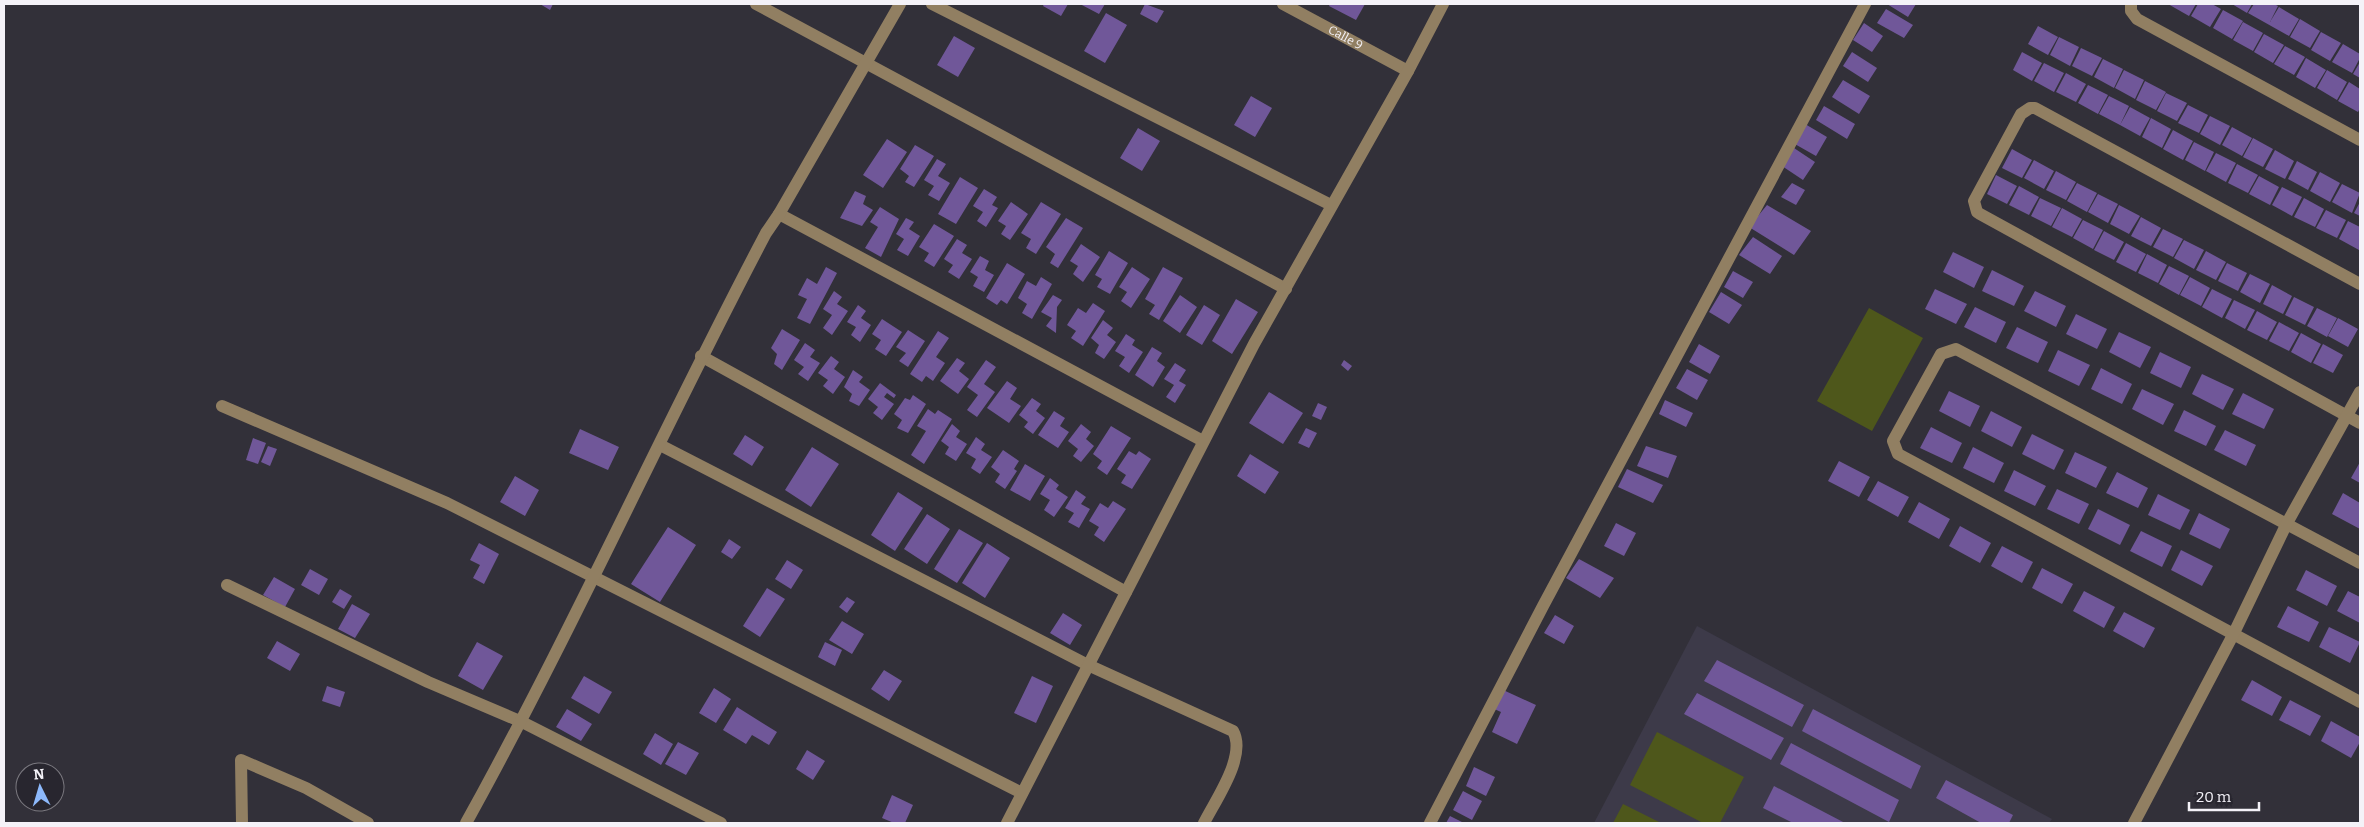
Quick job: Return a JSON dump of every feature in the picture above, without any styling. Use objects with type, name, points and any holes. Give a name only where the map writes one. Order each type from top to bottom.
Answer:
[{"type":"street","points":[[756,4],[1286,289]]},
{"type":"street","points":[[466,823],[522,722],[660,445],[701,356],[766,233],[779,214],[900,4]]},
{"type":"street","points":[[932,4],[1331,205]]},
{"type":"street","name":"Calle 9","points":[[1283,4],[1408,71]]},
{"type":"street","points":[[1007,823],[1254,344],[1408,71],[1443,4]]},
{"type":"street","points":[[1430,823],[1543,606],[1865,4]]},
{"type":"street","points":[[2131,4],[2131,11],[2138,19],[2360,140]]},
{"type":"street","points":[[2360,284],[2035,108],[2024,110],[2021,114],[1974,201],[1977,212],[1980,214],[2360,423]]},
{"type":"street","points":[[779,214],[1203,441]]},
{"type":"street","points":[[2360,563],[1956,349],[1941,354],[1895,436],[1894,446],[1898,454],[2360,702]]},
{"type":"street","points":[[701,356],[1126,592]]},
{"type":"street","points":[[2134,823],[2233,635],[2287,523],[2360,392]]},
{"type":"street","points":[[222,406],[446,503],[1022,793]]},
{"type":"street","points":[[660,445],[1088,665],[1233,731],[1238,745],[1235,761],[1204,823]]},
{"type":"street","points":[[227,585],[411,674],[522,722],[721,823]]},
{"type":"street","points":[[242,823],[241,760],[306,788],[368,823]]},
{"type":"shaded area","points":[[1697,626],[2052,819],[2049,823],[1594,823]]},
{"type":"green space","points":[[1869,308],[1923,338],[1872,431],[1817,401]]},
{"type":"green space","points":[[1657,732],[1744,777],[1720,823],[1703,823],[1630,785]]},
{"type":"green space","points":[[1623,804],[1661,823],[1613,823]]},
{"type":"building","points":[[540,4],[553,4],[550,10]]},
{"type":"building","points":[[1044,4],[1068,4],[1061,16],[1043,6]]},
{"type":"building","points":[[1080,4],[1105,4],[1099,14]]},
{"type":"building","points":[[1145,4],[1164,11],[1157,23],[1140,14]]},
{"type":"building","points":[[1330,4],[1365,4],[1356,20],[1329,6]]},
{"type":"building","points":[[1887,4],[1916,4],[1908,17]]},
{"type":"building","points":[[2168,4],[2196,4],[2189,16]]},
{"type":"building","points":[[2198,4],[2212,4],[2221,9],[2210,27],[2191,16]]},
{"type":"building","points":[[2232,4],[2252,4],[2247,13]]},
{"type":"building","points":[[2254,4],[2274,4],[2278,6],[2270,22],[2279,7],[2299,19],[2289,36],[2248,13]]},
{"type":"building","points":[[1886,9],[1913,25],[1904,38],[1877,23]]},
{"type":"building","points":[[2223,10],[2243,21],[2232,39],[2213,28]]},
{"type":"building","points":[[1106,13],[1127,25],[1105,63],[1084,51]]},
{"type":"building","points":[[2300,19],[2320,31],[2310,48],[2290,37]]},
{"type":"building","points":[[2243,22],[2263,33],[2253,51],[2233,40]]},
{"type":"building","points":[[1864,23],[1883,36],[1872,52],[1853,40]]},
{"type":"building","points":[[2038,26],[2058,37],[2048,55],[2028,44]]},
{"type":"building","points":[[2321,32],[2341,43],[2330,61],[2311,50]]},
{"type":"building","points":[[2264,34],[2284,45],[2273,63],[2254,52]]},
{"type":"building","points":[[954,36],[975,48],[958,77],[937,65]]},
{"type":"building","points":[[2059,37],[2079,47],[2070,66],[2050,55]]},
{"type":"building","points":[[2343,44],[2360,54],[2360,58],[2352,73],[2332,62]]},
{"type":"building","points":[[2285,46],[2305,57],[2294,75],[2274,64]]},
{"type":"building","points":[[2081,48],[2102,58],[2092,76],[2072,66]]},
{"type":"building","points":[[1852,52],[1877,68],[1868,82],[1843,66]]},
{"type":"building","points":[[2022,52],[2042,63],[2032,81],[2013,70]]},
{"type":"building","points":[[2306,58],[2326,70],[2315,88],[2296,77]]},
{"type":"building","points":[[2103,59],[2123,69],[2114,88],[2094,77]]},
{"type":"building","points":[[2360,62],[2360,78],[2353,74]]},
{"type":"building","points":[[2044,63],[2064,73],[2054,92],[2034,81]]},
{"type":"building","points":[[2124,70],[2144,80],[2135,99],[2115,88]]},
{"type":"building","points":[[2327,70],[2347,82],[2337,100],[2317,88]]},
{"type":"building","points":[[2066,73],[2086,84],[2076,102],[2056,92]]},
{"type":"building","points":[[1843,80],[1870,96],[1859,114],[1832,97]]},
{"type":"building","points":[[2145,81],[2166,92],[2156,110],[2136,100]]},
{"type":"building","points":[[2349,82],[2360,89],[2360,108],[2358,112],[2338,101]]},
{"type":"building","points":[[2088,85],[2108,95],[2098,114],[2078,103]]},
{"type":"building","points":[[2166,93],[2187,103],[2177,121],[2157,111]]},
{"type":"building","points":[[1251,96],[1272,108],[1255,137],[1234,125]]},
{"type":"building","points":[[2109,96],[2129,106],[2120,125],[2099,114]]},
{"type":"building","points":[[2188,105],[2208,115],[2199,133],[2178,123]]},
{"type":"building","points":[[1824,106],[1855,124],[1847,139],[1816,120]]},
{"type":"building","points":[[2130,107],[2150,118],[2140,136],[2120,125]]},
{"type":"building","points":[[2210,116],[2230,126],[2220,145],[2200,134]]},
{"type":"building","points":[[2151,118],[2171,129],[2162,148],[2142,137]]},
{"type":"building","points":[[1805,124],[1827,137],[1816,156],[1793,143]]},
{"type":"building","points":[[2232,127],[2252,138],[2242,156],[2222,145]]},
{"type":"building","points":[[1138,128],[1160,141],[1142,171],[1120,158]]},
{"type":"building","points":[[2173,130],[2193,141],[2183,160],[2163,149]]},
{"type":"building","points":[[2253,138],[2273,149],[2263,167],[2243,157]]},
{"type":"building","points":[[887,139],[907,152],[883,188],[863,175]]},
{"type":"building","points":[[2194,142],[2214,152],[2205,171],[2185,160]]},
{"type":"building","points":[[915,145],[934,156],[914,187],[905,182],[909,176],[900,169]]},
{"type":"building","points":[[1794,148],[1815,162],[1803,180],[1782,166]]},
{"type":"building","points":[[2012,149],[2032,160],[2022,178],[2002,168]]},
{"type":"building","points":[[2275,150],[2294,161],[2285,179],[2265,169]]},
{"type":"building","points":[[2216,153],[2236,163],[2226,182],[2206,171]]},
{"type":"building","points":[[937,159],[946,164],[938,176],[950,183],[939,201],[928,195],[934,186],[924,180]]},
{"type":"building","points":[[2034,160],[2054,171],[2044,189],[2024,178]]},
{"type":"building","points":[[2297,161],[2317,172],[2308,190],[2288,179]]},
{"type":"building","points":[[2237,164],[2258,175],[2248,193],[2228,183]]},
{"type":"building","points":[[2056,171],[2076,182],[2066,200],[2046,190]]},
{"type":"building","points":[[2320,172],[2340,183],[2330,202],[2310,191]]},
{"type":"building","points":[[1996,175],[2017,186],[2007,204],[1987,194]]},
{"type":"building","points":[[2259,176],[2279,187],[2270,205],[2249,194]]},
{"type":"building","points":[[960,177],[978,188],[956,224],[938,214]]},
{"type":"building","points":[[1792,183],[1805,190],[1796,205],[1781,197]]},
{"type":"building","points":[[2077,183],[2097,193],[2087,212],[2067,201]]},
{"type":"building","points":[[2342,184],[2360,193],[2352,213],[2332,202]]},
{"type":"building","points":[[2019,186],[2039,197],[2029,215],[2009,205]]},
{"type":"building","points":[[2282,187],[2302,197],[2292,216],[2272,205]]},
{"type":"building","points":[[984,189],[997,197],[992,205],[998,208],[986,227],[977,221],[983,212],[973,206]]},
{"type":"building","points":[[855,191],[866,196],[863,204],[873,210],[862,226],[840,218]]},
{"type":"building","points":[[2098,194],[2118,204],[2108,223],[2088,212]]},
{"type":"building","points":[[2040,198],[2061,208],[2051,226],[2031,216]]},
{"type":"building","points":[[2304,198],[2324,209],[2315,227],[2294,217]]},
{"type":"building","points":[[1011,202],[1028,214],[1010,240],[1001,234],[1006,226],[998,221]]},
{"type":"building","points":[[1041,202],[1061,214],[1036,254],[1026,248],[1031,239],[1021,233]]},
{"type":"building","points":[[2360,202],[2360,216],[2354,213]]},
{"type":"building","points":[[1767,205],[1811,231],[1794,255],[1749,227]]},
{"type":"building","points":[[2119,205],[2140,216],[2129,234],[2110,224]]},
{"type":"building","points":[[880,207],[899,219],[881,257],[865,248],[878,227],[870,222]]},
{"type":"building","points":[[2062,208],[2082,219],[2072,237],[2052,227]]},
{"type":"building","points":[[2326,210],[2346,220],[2337,238],[2316,228]]},
{"type":"building","points":[[2141,217],[2161,228],[2151,246],[2131,236]]},
{"type":"building","points":[[906,218],[914,222],[909,229],[920,236],[908,256],[897,250],[904,239],[896,234]]},
{"type":"building","points":[[1066,218],[1083,228],[1058,268],[1050,263],[1055,254],[1046,247]]},
{"type":"building","points":[[2083,220],[2103,230],[2093,249],[2073,238]]},
{"type":"building","points":[[2348,221],[2360,227],[2359,250],[2339,239]]},
{"type":"building","points":[[934,224],[954,236],[934,267],[924,261],[929,253],[919,247]]},
{"type":"building","points":[[2163,229],[2183,239],[2173,257],[2153,247]]},
{"type":"building","points":[[2104,231],[2124,242],[2114,260],[2094,250]]},
{"type":"building","points":[[1753,237],[1782,256],[1770,274],[1739,255]]},
{"type":"building","points":[[957,239],[967,245],[962,253],[972,259],[959,279],[948,272],[953,265],[944,259]]},
{"type":"building","points":[[2184,240],[2204,250],[2194,269],[2174,258]]},
{"type":"building","points":[[2126,243],[2146,254],[2136,272],[2116,262]]},
{"type":"building","points":[[1081,244],[1100,257],[1083,282],[1073,274],[1078,266],[1070,261]]},
{"type":"building","points":[[1109,251],[1128,263],[1110,294],[1097,287],[1102,279],[1095,275]]},
{"type":"building","points":[[2206,251],[2226,262],[2216,280],[2196,270]]},
{"type":"building","points":[[1953,252],[1984,267],[1974,288],[1943,272]]},
{"type":"building","points":[[2147,254],[2167,265],[2158,283],[2138,273]]},
{"type":"building","points":[[980,256],[989,261],[985,270],[994,275],[984,292],[973,286],[978,277],[970,272]]},
{"type":"building","points":[[1007,263],[1025,274],[1007,304],[1001,300],[997,305],[986,298]]},
{"type":"building","points":[[2227,263],[2247,273],[2238,291],[2218,281]]},
{"type":"building","points":[[2169,266],[2189,276],[2179,295],[2159,284]]},
{"type":"building","points":[[826,267],[837,273],[810,324],[797,318],[807,299],[798,295],[807,278],[817,284]]},
{"type":"building","points":[[1132,267],[1150,279],[1131,308],[1121,301],[1127,292],[1119,287]]},
{"type":"building","points":[[1163,267],[1183,278],[1159,320],[1149,314],[1155,305],[1145,299]]},
{"type":"building","points":[[1992,270],[2024,286],[2014,306],[1982,291]]},
{"type":"building","points":[[1733,271],[1753,282],[1743,298],[1724,287]]},
{"type":"building","points":[[2250,274],[2270,284],[2260,303],[2240,292]]},
{"type":"building","points":[[1041,277],[1052,284],[1032,319],[1022,313],[1027,304],[1018,298],[1027,281],[1036,286]]},
{"type":"building","points":[[2190,277],[2210,288],[2201,306],[2180,295]]},
{"type":"building","points":[[2272,285],[2292,296],[2283,314],[2263,304]]},
{"type":"building","points":[[1935,289],[1967,304],[1956,324],[1925,309]]},
{"type":"building","points":[[2212,289],[2232,299],[2222,318],[2202,307]]},
{"type":"building","points":[[834,291],[842,297],[837,304],[848,311],[832,335],[823,328],[832,315],[823,309]]},
{"type":"building","points":[[2035,291],[2066,306],[2056,327],[2024,311]]},
{"type":"building","points":[[1721,292],[1742,305],[1729,324],[1709,312]]},
{"type":"building","points":[[1053,295],[1062,300],[1057,307],[1056,333],[1046,326],[1052,318],[1041,312]]},
{"type":"building","points":[[1180,295],[1197,307],[1180,333],[1163,321]]},
{"type":"building","points":[[2294,297],[2314,307],[2305,325],[2285,315]]},
{"type":"building","points":[[1236,299],[1258,312],[1232,354],[1212,341]]},
{"type":"building","points":[[2234,300],[2255,310],[2245,329],[2225,318]]},
{"type":"building","points":[[1093,303],[1105,311],[1083,346],[1071,338],[1076,331],[1067,325],[1078,308],[1086,313]]},
{"type":"building","points":[[858,305],[866,311],[861,318],[871,325],[860,342],[851,335],[856,327],[847,322]]},
{"type":"building","points":[[1204,305],[1220,315],[1202,345],[1186,335]]},
{"type":"building","points":[[1975,307],[2006,322],[1996,343],[1964,327]]},
{"type":"building","points":[[2317,308],[2337,318],[2327,337],[2307,326]]},
{"type":"building","points":[[2257,311],[2277,322],[2267,340],[2247,330]]},
{"type":"building","points":[[2076,314],[2107,329],[2097,349],[2066,334]]},
{"type":"building","points":[[2338,318],[2358,329],[2348,347],[2328,336]]},
{"type":"building","points":[[882,319],[902,332],[886,356],[875,349],[881,340],[872,334]]},
{"type":"building","points":[[1103,320],[1113,328],[1107,335],[1116,342],[1104,359],[1095,353],[1099,345],[1091,338]]},
{"type":"building","points":[[2279,322],[2299,333],[2289,351],[2269,341]]},
{"type":"building","points":[[2017,327],[2048,342],[2038,363],[2006,348]]},
{"type":"building","points":[[782,329],[800,340],[782,370],[774,364],[777,354],[771,348]]},
{"type":"building","points":[[908,330],[925,341],[908,367],[899,361],[906,353],[896,347]]},
{"type":"building","points":[[938,331],[949,338],[936,357],[945,363],[933,381],[926,376],[922,382],[910,374]]},
{"type":"building","points":[[2119,332],[2151,347],[2140,368],[2109,352]]},
{"type":"building","points":[[2301,333],[2321,344],[2311,363],[2291,352]]},
{"type":"building","points":[[1126,334],[1135,340],[1132,345],[1143,352],[1129,373],[1119,366],[1125,357],[1115,351]]},
{"type":"building","points":[[805,343],[815,350],[810,357],[820,363],[808,381],[798,374],[804,367],[794,360]]},
{"type":"building","points":[[1699,344],[1720,356],[1710,374],[1689,362]]},
{"type":"building","points":[[2323,344],[2343,355],[2333,373],[2313,363]]},
{"type":"building","points":[[1152,347],[1162,353],[1157,361],[1165,367],[1153,387],[1135,375]]},
{"type":"building","points":[[2058,350],[2090,365],[2079,386],[2048,371]]},
{"type":"building","points":[[2160,352],[2191,367],[2181,388],[2150,373]]},
{"type":"building","points":[[831,356],[839,362],[834,369],[845,377],[833,394],[823,386],[828,380],[818,373]]},
{"type":"building","points":[[957,358],[965,363],[959,371],[969,379],[958,394],[940,381]]},
{"type":"building","points":[[986,360],[996,367],[984,384],[995,392],[977,417],[967,410],[978,395],[967,387]]},
{"type":"building","points":[[1344,360],[1352,366],[1348,371],[1341,365]]},
{"type":"building","points":[[1175,363],[1186,370],[1179,381],[1186,385],[1175,403],[1166,397],[1174,385],[1164,379]]},
{"type":"building","points":[[2101,368],[2132,384],[2122,404],[2091,389]]},
{"type":"building","points":[[1687,369],[1708,380],[1697,400],[1676,388]]},
{"type":"building","points":[[853,370],[863,377],[859,382],[870,390],[859,406],[849,401],[852,394],[844,387]]},
{"type":"building","points":[[2202,374],[2234,389],[2223,410],[2192,394]]},
{"type":"building","points":[[1007,381],[1017,388],[1010,399],[1021,406],[1009,423],[987,408]]},
{"type":"building","points":[[880,383],[896,395],[894,398],[887,393],[884,397],[894,404],[882,420],[873,413],[878,407],[868,399]]},
{"type":"building","points":[[2142,389],[2174,404],[2163,425],[2132,409]]},
{"type":"building","points":[[1949,391],[1980,406],[1970,427],[1939,411]]},
{"type":"building","points":[[1269,392],[1303,413],[1283,444],[1249,423]]},
{"type":"building","points":[[2243,393],[2274,409],[2264,429],[2232,414]]},
{"type":"building","points":[[913,395],[926,404],[908,433],[897,428],[902,420],[894,414],[905,398],[910,400]]},
{"type":"building","points":[[1032,398],[1041,404],[1036,411],[1045,418],[1033,434],[1024,427],[1028,422],[1019,415]]},
{"type":"building","points":[[1665,400],[1693,413],[1686,427],[1659,414]]},
{"type":"building","points":[[1318,403],[1327,407],[1321,420],[1312,416]]},
{"type":"building","points":[[928,409],[935,414],[938,410],[952,419],[924,464],[911,455],[926,431],[917,426]]},
{"type":"building","points":[[2184,410],[2216,426],[2206,446],[2174,431]]},
{"type":"building","points":[[1054,411],[1065,418],[1060,426],[1069,432],[1058,448],[1038,435]]},
{"type":"building","points":[[1991,411],[2022,427],[2012,447],[1981,431]]},
{"type":"building","points":[[952,424],[960,431],[956,437],[967,444],[956,461],[945,454],[949,447],[941,441]]},
{"type":"building","points":[[1081,424],[1091,432],[1086,439],[1094,446],[1081,462],[1073,456],[1078,449],[1068,441]]},
{"type":"building","points":[[1111,426],[1131,438],[1107,475],[1097,468],[1102,461],[1093,454]]},
{"type":"building","points":[[1931,427],[1962,443],[1952,463],[1920,448]]},
{"type":"building","points":[[1306,428],[1317,433],[1309,448],[1298,443]]},
{"type":"building","points":[[580,429],[619,447],[608,470],[569,453]]},
{"type":"building","points":[[2225,430],[2256,445],[2246,466],[2214,450]]},
{"type":"building","points":[[2032,434],[2064,450],[2054,470],[2022,454]]},
{"type":"building","points":[[745,435],[764,447],[752,466],[733,454]]},
{"type":"building","points":[[976,437],[985,444],[981,450],[992,457],[980,474],[971,468],[976,459],[966,453]]},
{"type":"building","points":[[253,438],[266,443],[258,464],[246,460]]},
{"type":"building","points":[[268,446],[277,449],[270,466],[261,462]]},
{"type":"building","points":[[1646,446],[1677,456],[1668,478],[1637,466]]},
{"type":"building","points":[[812,447],[839,464],[811,507],[785,490]]},
{"type":"building","points":[[1973,447],[2004,463],[1994,483],[1963,468]]},
{"type":"building","points":[[1003,450],[1019,461],[1014,469],[1017,471],[1005,489],[995,482],[1000,474],[991,467]]},
{"type":"building","points":[[1129,451],[1136,455],[1139,451],[1151,459],[1132,489],[1121,483],[1126,475],[1117,469]]},
{"type":"building","points":[[2075,452],[2107,467],[2096,488],[2065,473]]},
{"type":"building","points":[[1250,454],[1279,472],[1265,494],[1237,476]]},
{"type":"building","points":[[1839,461],[1870,477],[1859,497],[1828,481]]},
{"type":"building","points":[[2360,462],[2360,483],[2351,478]]},
{"type":"building","points":[[1025,464],[1045,476],[1030,501],[1010,490]]},
{"type":"building","points":[[1627,469],[1663,485],[1653,503],[1618,487]]},
{"type":"building","points":[[2014,470],[2046,486],[2035,506],[2004,491]]},
{"type":"building","points":[[2117,472],[2148,488],[2138,508],[2106,493]]},
{"type":"building","points":[[515,476],[539,490],[525,516],[500,502]]},
{"type":"building","points":[[1050,478],[1059,485],[1056,489],[1068,497],[1054,517],[1044,510],[1050,500],[1040,494]]},
{"type":"building","points":[[1878,481],[1909,497],[1898,517],[1867,500]]},
{"type":"building","points":[[2057,489],[2089,504],[2079,524],[2047,509]]},
{"type":"building","points":[[1076,490],[1086,497],[1081,504],[1090,509],[1079,528],[1068,522],[1074,513],[1065,508]]},
{"type":"building","points":[[898,492],[923,508],[895,551],[871,535]]},
{"type":"building","points":[[2343,493],[2360,503],[2360,529],[2332,514]]},
{"type":"building","points":[[2158,494],[2190,510],[2180,530],[2148,515]]},
{"type":"building","points":[[1113,501],[1126,509],[1104,542],[1094,535],[1099,527],[1089,521],[1100,503],[1108,508]]},
{"type":"building","points":[[1919,502],[1950,519],[1939,539],[1908,522]]},
{"type":"building","points":[[2098,509],[2130,525],[2120,545],[2088,529]]},
{"type":"building","points":[[2199,513],[2230,529],[2220,549],[2189,534]]},
{"type":"building","points":[[927,514],[950,529],[927,564],[904,549]]},
{"type":"building","points":[[1616,523],[1636,533],[1624,556],[1604,546]]},
{"type":"building","points":[[1960,526],[1991,543],[1980,563],[1949,546]]},
{"type":"building","points":[[668,527],[696,545],[660,602],[631,584]]},
{"type":"building","points":[[959,529],[983,543],[957,583],[934,569]]},
{"type":"building","points":[[2141,531],[2172,546],[2162,567],[2130,551]]},
{"type":"building","points":[[729,539],[741,547],[732,559],[721,552]]},
{"type":"building","points":[[479,543],[499,554],[484,584],[473,578],[480,565],[470,560]]},
{"type":"building","points":[[987,543],[1010,558],[985,598],[962,583]]},
{"type":"building","points":[[2002,546],[2033,562],[2022,583],[1991,566]]},
{"type":"building","points":[[2181,550],[2213,566],[2202,586],[2171,570]]},
{"type":"building","points":[[1579,559],[1614,578],[1600,598],[1566,578]]},
{"type":"building","points":[[787,560],[803,570],[791,589],[775,579]]},
{"type":"building","points":[[2042,568],[2073,584],[2062,604],[2032,588]]},
{"type":"building","points":[[310,569],[328,579],[319,595],[301,585]]},
{"type":"building","points":[[2306,570],[2337,586],[2327,606],[2296,590]]},
{"type":"building","points":[[274,577],[295,589],[285,607],[263,595]]},
{"type":"building","points":[[767,588],[785,599],[760,637],[743,626]]},
{"type":"building","points":[[340,589],[352,596],[344,609],[332,602]]},
{"type":"building","points":[[2084,591],[2115,607],[2104,628],[2073,611]]},
{"type":"building","points":[[2348,591],[2360,597],[2360,623],[2337,611]]},
{"type":"building","points":[[847,597],[855,602],[847,613],[839,607]]},
{"type":"building","points":[[352,604],[370,614],[355,638],[338,629]]},
{"type":"building","points":[[2288,606],[2319,622],[2309,642],[2277,627]]},
{"type":"building","points":[[2124,612],[2155,628],[2144,648],[2113,631]]},
{"type":"building","points":[[1063,613],[1082,625],[1070,645],[1050,633]]},
{"type":"building","points":[[1555,615],[1574,626],[1564,644],[1544,633]]},
{"type":"building","points":[[842,621],[864,634],[852,654],[829,640]]},
{"type":"building","points":[[2329,627],[2360,642],[2350,663],[2319,647]]},
{"type":"building","points":[[277,641],[300,654],[290,671],[267,658]]},
{"type":"building","points":[[477,642],[503,656],[483,690],[458,676]]},
{"type":"building","points":[[825,642],[842,650],[835,666],[818,657]]},
{"type":"building","points":[[1717,660],[1804,705],[1792,727],[1704,681]]},
{"type":"building","points":[[884,670],[902,681],[889,701],[871,689]]},
{"type":"building","points":[[584,676],[612,692],[599,714],[571,698]]},
{"type":"building","points":[[1032,676],[1053,686],[1036,723],[1014,713]]},
{"type":"building","points":[[2252,680],[2282,697],[2272,716],[2241,700]]},
{"type":"building","points":[[327,686],[345,692],[340,707],[322,701]]},
{"type":"building","points":[[714,688],[731,699],[716,723],[699,713]]},
{"type":"building","points":[[1501,689],[1536,705],[1517,744],[1492,732],[1501,712],[1492,708]]},
{"type":"building","points":[[1697,693],[1784,738],[1771,760],[1684,714]]},
{"type":"building","points":[[2290,700],[2321,716],[2310,736],[2279,720]]},
{"type":"building","points":[[737,707],[777,732],[769,745],[752,735],[746,744],[723,730]]},
{"type":"building","points":[[567,709],[592,724],[581,741],[556,727]]},
{"type":"building","points":[[1813,709],[1921,766],[1911,789],[1802,731]]},
{"type":"building","points":[[2331,721],[2360,737],[2360,742],[2351,758],[2321,741]]},
{"type":"building","points":[[655,733],[673,744],[661,765],[643,754]]},
{"type":"building","points":[[678,742],[699,753],[686,775],[665,764]]},
{"type":"building","points":[[1791,743],[1899,800],[1889,822],[1780,764]]},
{"type":"building","points":[[807,750],[825,761],[813,780],[796,769]]},
{"type":"building","points":[[1474,767],[1495,777],[1486,796],[1466,786]]},
{"type":"building","points":[[1946,780],[2013,815],[2009,823],[1981,823],[1936,798]]},
{"type":"building","points":[[1774,786],[1845,823],[1793,823],[1763,808]]},
{"type":"building","points":[[1463,791],[1482,801],[1472,820],[1453,810]]},
{"type":"building","points":[[892,795],[913,805],[905,823],[894,823],[882,818]]},
{"type":"building","points":[[1450,816],[1464,823],[1446,823]]}]
